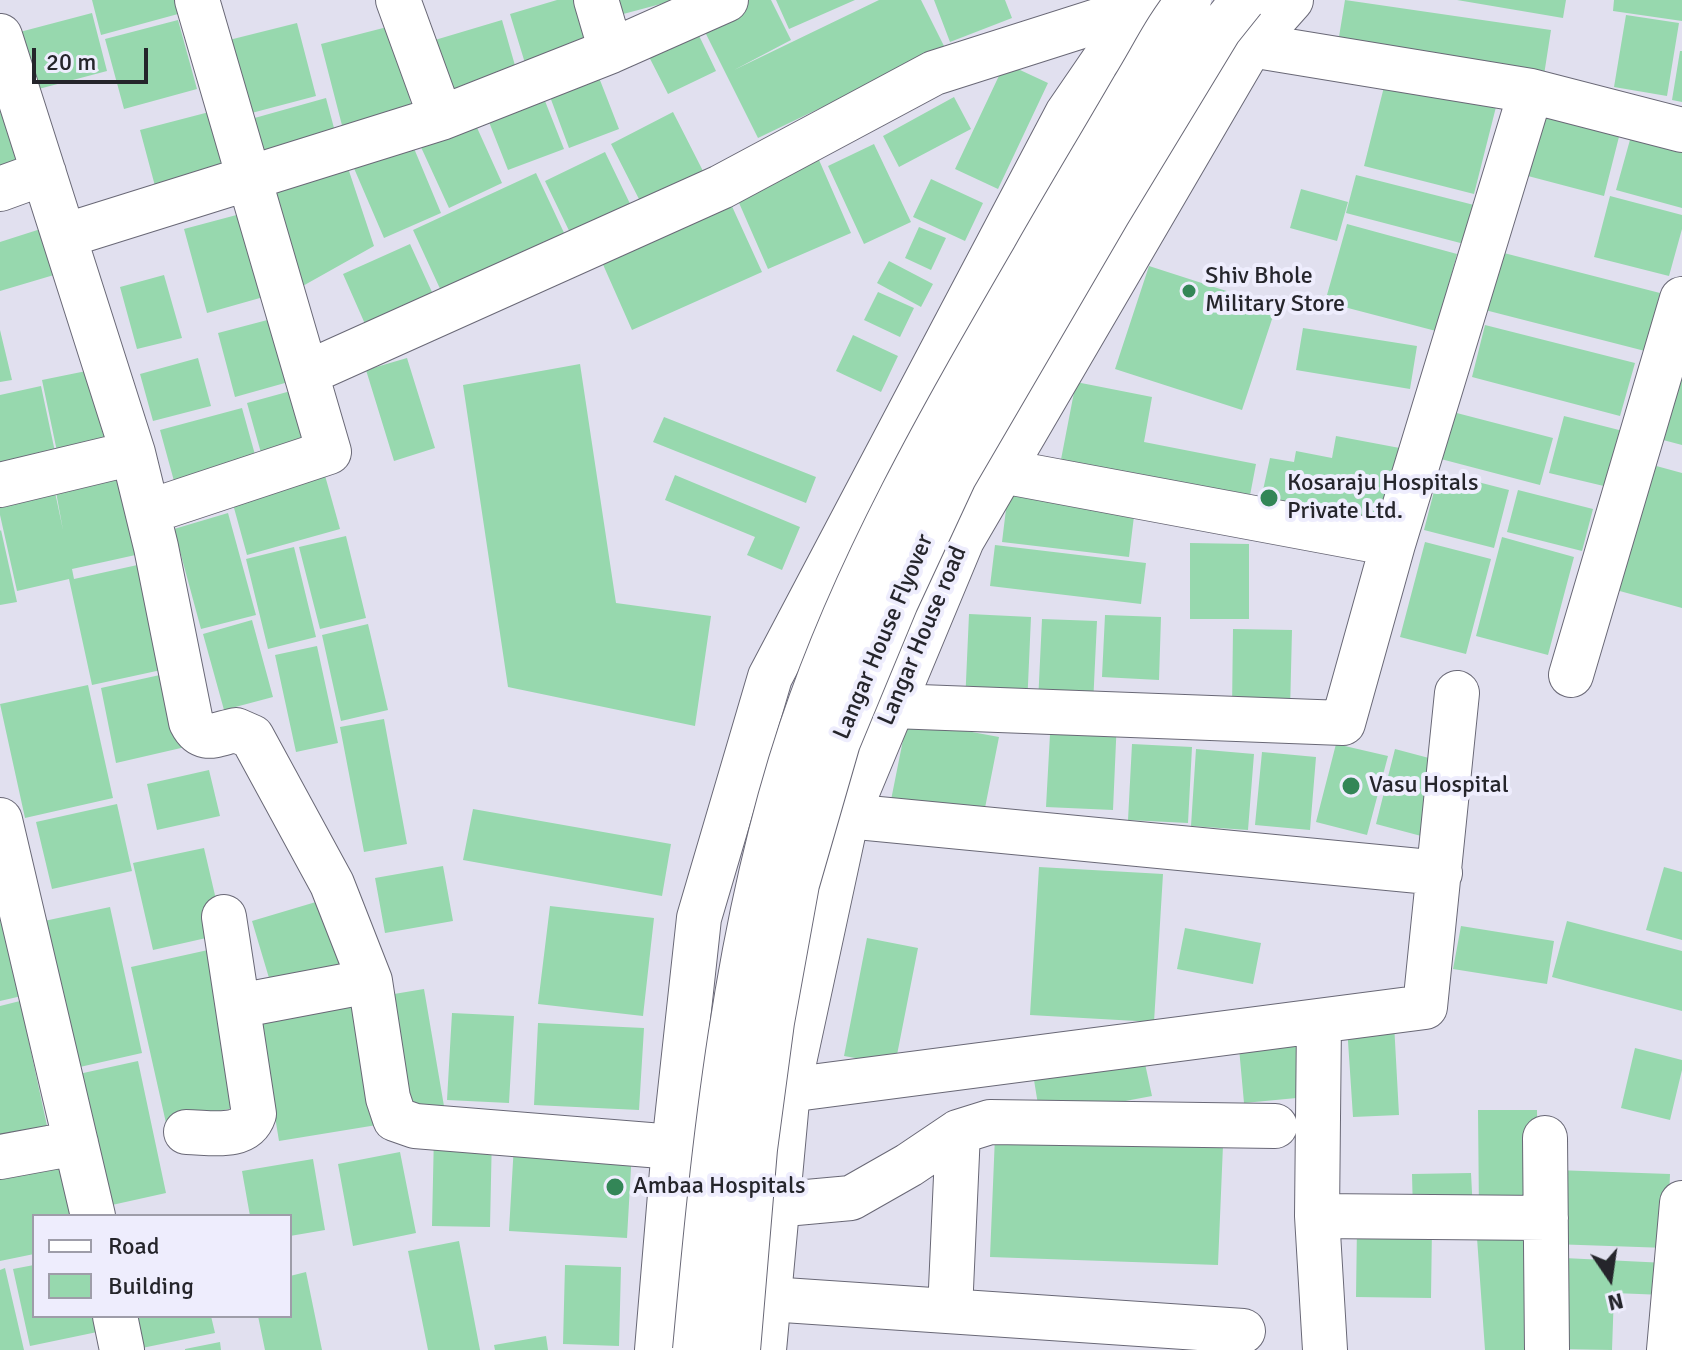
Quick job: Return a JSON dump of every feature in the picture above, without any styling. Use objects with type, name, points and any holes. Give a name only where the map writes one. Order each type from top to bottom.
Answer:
[{"type":"main road","points":[[148,512],[329,452],[197,0]]},
{"type":"main road","points":[[398,0],[441,118]]},
{"type":"main road","points":[[596,0],[611,51]]},
{"type":"main road","points":[[64,236],[441,118],[611,51],[726,0]]},
{"type":"main road","name":"Langar House Flyover","points":[[695,1350],[716,1145],[733,1025],[760,876],[801,730],[857,588],[919,458],[1072,191],[1189,0]]},
{"type":"main road","name":"Langar House Flyover","points":[[738,1350],[755,1149],[772,1022],[797,884],[838,742],[896,602],[954,477],[1108,213],[1219,30],[1243,0]]},
{"type":"main road","name":"Langar House road","points":[[764,1350],[791,1071],[847,816],[962,540],[1251,45],[1291,0]]},
{"type":"main road","points":[[307,373],[721,187],[934,73],[1140,3]]},
{"type":"main road","points":[[657,1350],[674,1147],[699,918],[770,677],[1067,114],[1140,3]]},
{"type":"main road","points":[[0,36],[133,453],[191,722],[196,732],[211,736],[236,730],[252,737],[332,884],[370,981],[388,1098],[395,1119],[405,1124],[674,1147]]},
{"type":"main road","points":[[1251,45],[1531,91],[1682,130]]},
{"type":"main road","points":[[893,706],[1343,723],[1393,544],[1531,91]]},
{"type":"main road","points":[[0,189],[44,173]]},
{"type":"main road","points":[[1571,675],[1682,299]]},
{"type":"main road","points":[[0,485],[133,453]]},
{"type":"main road","points":[[1002,471],[1393,544]]},
{"type":"main road","points":[[686,1042],[791,1071],[1319,1021],[1425,1007],[1457,693]]},
{"type":"main road","points":[[847,816],[1440,873]]},
{"type":"main road","points":[[0,820],[93,1214]]},
{"type":"main road","points":[[186,1132],[237,1133],[251,1124],[254,1105],[224,917]]},
{"type":"main road","points":[[238,1006],[370,981]]},
{"type":"main road","points":[[1319,1021],[1317,1216],[1325,1350]]},
{"type":"main road","points":[[778,1202],[851,1198],[958,1132],[990,1122],[1275,1126]]},
{"type":"main road","points":[[950,1311],[958,1132]]},
{"type":"main road","points":[[1545,1138],[1547,1350]]},
{"type":"main road","points":[[0,1157],[76,1143]]},
{"type":"main road","points":[[1669,1350],[1682,1203]]},
{"type":"main road","points":[[1317,1216],[1546,1218]]},
{"type":"main road","points":[[769,1299],[1243,1331]]},
{"type":"main road","points":[[115,1318],[122,1350]]},
{"type":"building","points":[[92,0],[175,0],[178,14],[101,35]]},
{"type":"building","points":[[557,0],[584,0],[599,52],[528,73],[510,14]]},
{"type":"building","points":[[608,0],[672,0],[672,1],[612,17]]},
{"type":"building","points":[[744,0],[771,0],[791,40],[734,70],[879,0],[921,0],[945,48],[758,138],[700,22]]},
{"type":"building","points":[[776,0],[855,0],[789,29]]},
{"type":"building","points":[[934,0],[1005,0],[1012,18],[950,42]]},
{"type":"building","points":[[1345,0],[1551,30],[1544,75],[1338,43]]},
{"type":"building","points":[[1457,0],[1566,0],[1563,18]]},
{"type":"building","points":[[1614,0],[1682,0],[1682,21],[1613,11]]},
{"type":"building","points":[[92,13],[107,71],[31,91],[16,33]]},
{"type":"building","points":[[1626,15],[1679,23],[1667,96],[1614,87]]},
{"type":"building","points":[[178,20],[197,89],[124,109],[105,39]]},
{"type":"building","points":[[502,20],[518,76],[451,95],[435,40]]},
{"type":"building","points":[[692,21],[716,71],[668,94],[643,45]]},
{"type":"building","points":[[297,23],[316,96],[244,115],[225,41]]},
{"type":"building","points":[[391,26],[415,119],[345,137],[321,44]]},
{"type":"building","points":[[1682,51],[1682,102],[1672,100]]},
{"type":"building","points":[[1005,63],[1048,83],[998,189],[955,169]]},
{"type":"building","points":[[0,69],[28,161],[0,169]]},
{"type":"building","points":[[598,75],[619,129],[569,148],[549,94]]},
{"type":"building","points":[[1386,79],[1496,107],[1474,194],[1364,166]]},
{"type":"building","points":[[954,97],[971,129],[899,167],[883,136]]},
{"type":"building","points":[[326,98],[338,143],[264,164],[251,119]]},
{"type":"building","points":[[545,101],[564,149],[508,170],[489,122]]},
{"type":"building","points":[[1547,106],[1622,125],[1604,196],[1528,176]]},
{"type":"building","points":[[213,111],[227,166],[155,186],[140,130]]},
{"type":"building","points":[[673,112],[704,173],[642,205],[611,144]]},
{"type":"building","points":[[474,121],[502,183],[449,208],[420,145]]},
{"type":"building","points":[[1633,129],[1682,141],[1682,208],[1616,190]]},
{"type":"building","points":[[408,134],[441,213],[384,238],[350,159]]},
{"type":"building","points":[[874,144],[911,222],[864,244],[828,166]]},
{"type":"building","points":[[605,152],[635,214],[575,243],[545,181]]},
{"type":"building","points":[[344,156],[374,246],[301,287],[268,180]]},
{"type":"building","points":[[819,160],[851,233],[768,269],[736,196]]},
{"type":"building","points":[[536,173],[566,237],[442,293],[413,230]]},
{"type":"building","points":[[1356,175],[1478,206],[1468,245],[1346,213]]},
{"type":"building","points":[[931,179],[983,203],[965,241],[913,217]]},
{"type":"building","points":[[1301,189],[1348,202],[1337,241],[1290,228]]},
{"type":"building","points":[[1610,196],[1682,215],[1682,229],[1669,276],[1594,257]]},
{"type":"building","points":[[730,202],[762,272],[632,330],[601,260]]},
{"type":"building","points":[[244,213],[267,296],[207,313],[184,229]]},
{"type":"building","points":[[1347,224],[1457,254],[1436,331],[1325,302]]},
{"type":"building","points":[[50,226],[64,272],[0,291],[0,242]]},
{"type":"building","points":[[919,227],[946,238],[931,270],[905,258]]},
{"type":"building","points":[[410,244],[437,303],[369,333],[343,274]]},
{"type":"building","points":[[1500,252],[1660,293],[1645,351],[1485,310]]},
{"type":"building","points":[[889,261],[933,284],[921,307],[877,283]]},
{"type":"building","points":[[1149,266],[1276,307],[1242,410],[1115,369]]},
{"type":"building","points":[[164,275],[182,338],[137,349],[120,287]]},
{"type":"building","points":[[878,292],[914,308],[900,337],[864,320]]},
{"type":"building","points":[[275,318],[292,381],[235,397],[218,333]]},
{"type":"building","points":[[1485,325],[1635,363],[1620,416],[1472,377]]},
{"type":"building","points":[[1303,328],[1417,346],[1410,389],[1296,370]]},
{"type":"building","points":[[0,330],[12,380],[0,382]]},
{"type":"building","points":[[853,335],[898,356],[881,392],[836,371]]},
{"type":"building","points":[[198,358],[211,406],[153,421],[140,374]]},
{"type":"building","points":[[407,358],[435,448],[394,461],[366,370]]},
{"type":"building","points":[[580,364],[616,603],[711,616],[695,726],[508,687],[463,385]]},
{"type":"building","points":[[101,368],[117,449],[59,461],[42,380]]},
{"type":"building","points":[[1664,374],[1682,379],[1682,445],[1648,436]]},
{"type":"building","points":[[1076,382],[1152,397],[1144,442],[1256,464],[1247,511],[1058,475]]},
{"type":"building","points":[[41,386],[58,466],[0,479],[0,395]]},
{"type":"building","points":[[298,389],[314,446],[263,460],[247,403]]},
{"type":"building","points":[[242,408],[259,469],[177,492],[160,430]]},
{"type":"building","points":[[1449,411],[1553,438],[1540,485],[1437,458]]},
{"type":"building","points":[[1564,416],[1623,431],[1608,487],[1549,473]]},
{"type":"building","points":[[664,417],[816,477],[806,503],[653,442]]},
{"type":"building","points":[[1336,436],[1405,449],[1388,538],[1258,513],[1270,458],[1294,462],[1296,451],[1332,458]]},
{"type":"building","points":[[1649,464],[1682,473],[1682,608],[1616,590]]},
{"type":"building","points":[[120,467],[140,554],[72,569],[74,579],[151,562],[175,667],[92,685],[69,579],[17,591],[0,515],[0,489],[52,478],[63,530],[54,481]]},
{"type":"building","points":[[324,472],[340,529],[247,555],[231,497]]},
{"type":"building","points":[[1439,472],[1509,490],[1494,548],[1424,530]]},
{"type":"building","points":[[675,475],[800,527],[782,570],[747,555],[755,537],[665,500]]},
{"type":"building","points":[[1518,490],[1593,509],[1582,551],[1507,532]]},
{"type":"building","points":[[1008,493],[1135,508],[1129,557],[1002,542]]},
{"type":"building","points":[[228,513],[256,615],[201,629],[174,529]]},
{"type":"building","points":[[0,531],[17,602],[0,605]]},
{"type":"building","points":[[346,536],[366,618],[320,629],[299,547]]},
{"type":"building","points":[[1502,537],[1574,557],[1548,655],[1476,636]]},
{"type":"building","points":[[1425,542],[1491,559],[1466,654],[1400,637]]},
{"type":"building","points":[[1190,543],[1249,544],[1249,619],[1190,619]]},
{"type":"building","points":[[995,545],[1146,563],[1141,604],[990,586]]},
{"type":"building","points":[[294,547],[316,637],[268,649],[246,559]]},
{"type":"building","points":[[969,614],[1031,617],[1027,707],[965,704]]},
{"type":"building","points":[[1105,615],[1161,617],[1159,680],[1102,677]]},
{"type":"building","points":[[1042,619],[1097,621],[1093,705],[1038,703]]},
{"type":"building","points":[[252,620],[273,697],[224,710],[203,634]]},
{"type":"building","points":[[368,624],[388,710],[341,721],[322,635]]},
{"type":"building","points":[[1233,629],[1292,630],[1290,712],[1232,710]]},
{"type":"building","points":[[317,646],[338,743],[296,752],[275,655]]},
{"type":"building","points":[[178,671],[194,745],[116,763],[101,688]]},
{"type":"building","points":[[88,685],[113,798],[25,818],[0,704]]},
{"type":"building","points":[[1051,716],[1117,719],[1113,810],[1046,807]]},
{"type":"building","points":[[384,719],[407,844],[364,852],[340,727]]},
{"type":"building","points":[[907,720],[999,737],[983,818],[891,800]]},
{"type":"building","points":[[1132,744],[1192,747],[1188,823],[1128,820]]},
{"type":"building","points":[[1336,744],[1388,756],[1367,835],[1316,822]]},
{"type":"building","points":[[1196,749],[1254,754],[1248,830],[1191,826]]},
{"type":"building","points":[[1395,749],[1444,762],[1425,837],[1376,824]]},
{"type":"building","points":[[1262,752],[1316,757],[1310,830],[1255,825]]},
{"type":"building","points":[[209,770],[220,816],[157,830],[147,784]]},
{"type":"building","points":[[117,804],[132,871],[52,889],[36,822]]},
{"type":"building","points":[[473,809],[671,844],[662,896],[463,860]]},
{"type":"building","points":[[204,848],[224,934],[153,950],[133,863]]},
{"type":"building","points":[[443,866],[453,921],[385,933],[375,878]]},
{"type":"building","points":[[1039,867],[1163,874],[1154,1022],[1030,1015]]},
{"type":"building","points":[[1664,867],[1682,872],[1682,940],[1646,930]]},
{"type":"building","points":[[0,883],[26,995],[0,1001]]},
{"type":"building","points":[[336,896],[356,963],[272,988],[252,921]]},
{"type":"building","points":[[550,906],[654,918],[643,1016],[538,1004]]},
{"type":"building","points":[[110,907],[142,1053],[62,1071],[30,924]]},
{"type":"building","points":[[1567,921],[1682,951],[1682,1011],[1552,977]]},
{"type":"building","points":[[1461,926],[1554,941],[1547,984],[1453,969]]},
{"type":"building","points":[[1185,928],[1261,943],[1253,984],[1177,969]]},
{"type":"building","points":[[867,938],[918,948],[895,1065],[844,1056]]},
{"type":"building","points":[[208,950],[242,1106],[166,1123],[131,967]]},
{"type":"building","points":[[424,989],[445,1112],[402,1120],[382,996]]},
{"type":"building","points":[[368,994],[389,1123],[279,1141],[258,1013]]},
{"type":"building","points":[[20,1001],[49,1135],[0,1146],[0,1006]]},
{"type":"building","points":[[452,1013],[514,1016],[509,1103],[447,1100]]},
{"type":"building","points":[[538,1023],[644,1028],[639,1110],[534,1105]]},
{"type":"building","points":[[1394,1023],[1399,1115],[1353,1117],[1347,1026]]},
{"type":"building","points":[[1302,1041],[1307,1097],[1244,1103],[1239,1048]]},
{"type":"building","points":[[1635,1048],[1682,1060],[1670,1120],[1621,1108]]},
{"type":"building","points":[[1144,1059],[1152,1096],[1040,1117],[1034,1080]]},
{"type":"building","points":[[138,1061],[166,1193],[94,1209],[65,1077]]},
{"type":"building","points":[[1478,1110],[1537,1110],[1538,1213],[1479,1214]]},
{"type":"building","points":[[434,1132],[492,1133],[490,1227],[432,1226]]},
{"type":"building","points":[[995,1136],[1223,1145],[1218,1265],[990,1257]]},
{"type":"building","points":[[514,1144],[632,1150],[627,1238],[509,1231]]},
{"type":"building","points":[[400,1152],[416,1233],[353,1246],[338,1164]]},
{"type":"building","points":[[313,1159],[325,1230],[292,1236],[292,1214],[250,1214],[242,1171]]},
{"type":"building","points":[[59,1162],[71,1214],[32,1214],[32,1254],[0,1261],[0,1176]]},
{"type":"building","points":[[1555,1170],[1670,1174],[1667,1248],[1552,1244]]},
{"type":"building","points":[[1471,1173],[1473,1212],[1413,1214],[1412,1174]]},
{"type":"building","points":[[1357,1225],[1432,1226],[1431,1298],[1356,1297]]},
{"type":"building","points":[[1538,1234],[1546,1350],[1485,1350],[1477,1238]]},
{"type":"building","points":[[459,1241],[480,1350],[428,1350],[408,1251]]},
{"type":"building","points":[[1564,1258],[1666,1263],[1664,1295],[1614,1293],[1612,1350],[1561,1349]]},
{"type":"building","points":[[32,1265],[32,1318],[99,1318],[102,1331],[30,1346],[13,1269]]},
{"type":"building","points":[[565,1265],[621,1267],[619,1346],[563,1344]]},
{"type":"building","points":[[5,1268],[24,1350],[0,1350],[0,1270]]},
{"type":"building","points":[[306,1272],[322,1350],[265,1350],[258,1318],[292,1318],[292,1276]]},
{"type":"building","points":[[135,1318],[211,1318],[215,1333],[142,1348]]},
{"type":"building","points":[[546,1336],[548,1350],[495,1350],[494,1345]]},
{"type":"building","points":[[220,1342],[221,1350],[185,1350],[185,1349]]},
{"type":"place","name":"Shiv Bhole Military Store","points":[[1189,291]]},
{"type":"place","name":"Kosaraju Hospitals Private Ltd.","points":[[1269,498]]},
{"type":"place","name":"Vasu Hospital","points":[[1351,786]]},
{"type":"place","name":"Ambaa Hospitals","points":[[615,1187]]}]
